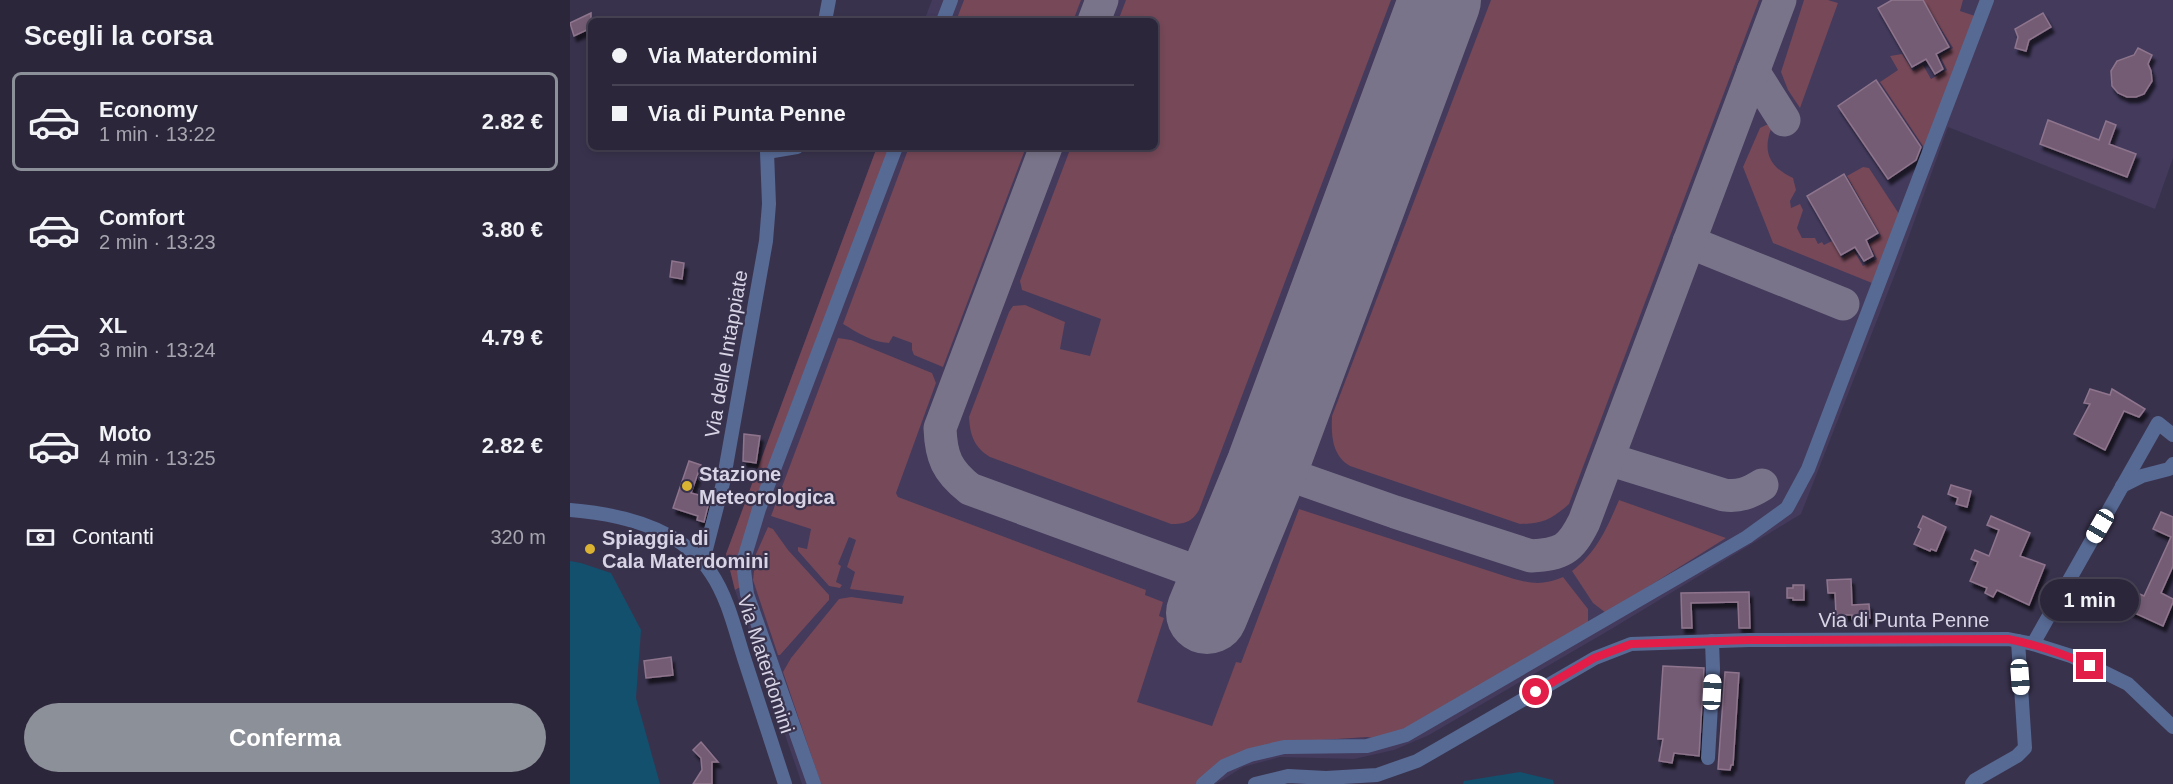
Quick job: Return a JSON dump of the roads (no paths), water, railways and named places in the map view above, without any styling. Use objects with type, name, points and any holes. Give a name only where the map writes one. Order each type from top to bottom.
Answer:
[{"type":"street","points":[[826,18],[829,0]]},
{"type":"street","points":[[944,18],[951,0]]},
{"type":"street","points":[[1203,784],[1224,766],[1250,755],[1284,747],[1367,746],[1406,735],[1748,537],[1787,508],[1808,469],[1987,0]]},
{"type":"street","name":"Via delle Intappiate","points":[[702,561],[723,483],[766,241],[769,204],[766,150]]},
{"type":"street","points":[[814,784],[747,594],[743,562],[759,509],[895,150]]},
{"type":"street","points":[[2033,644],[2158,423],[2173,435]]},
{"type":"street","points":[[2122,486],[2142,476],[2169,469],[2173,464]]},
{"type":"street","name":"Via Materdomini","points":[[570,510],[624,517],[668,536],[685,546],[702,561],[723,594],[785,784]]},
{"type":"street","name":"Via di Punta Penne","points":[[1255,784],[1287,776],[1326,778],[1377,775],[1417,761],[1594,658],[1631,644],[1712,641],[2008,639],[2033,644],[2071,657],[2128,684],[2156,708],[2173,727]]},
{"type":"street","points":[[1708,759],[1713,669],[1712,641]]},
{"type":"street","points":[[1972,784],[1975,780],[2017,756],[2025,748],[2018,641]]},
{"type":"water","points":[[570,561],[611,573],[641,630],[636,698],[660,784],[570,784]]},
{"type":"water","points":[[1520,772],[1553,780],[1554,784],[1463,784],[1464,781]]},
{"type":"place","name":"Stazione Meteorologica","points":[[687,486]]},
{"type":"place","name":"Spiaggia di Cala Materdomini","points":[[590,549]]}]
